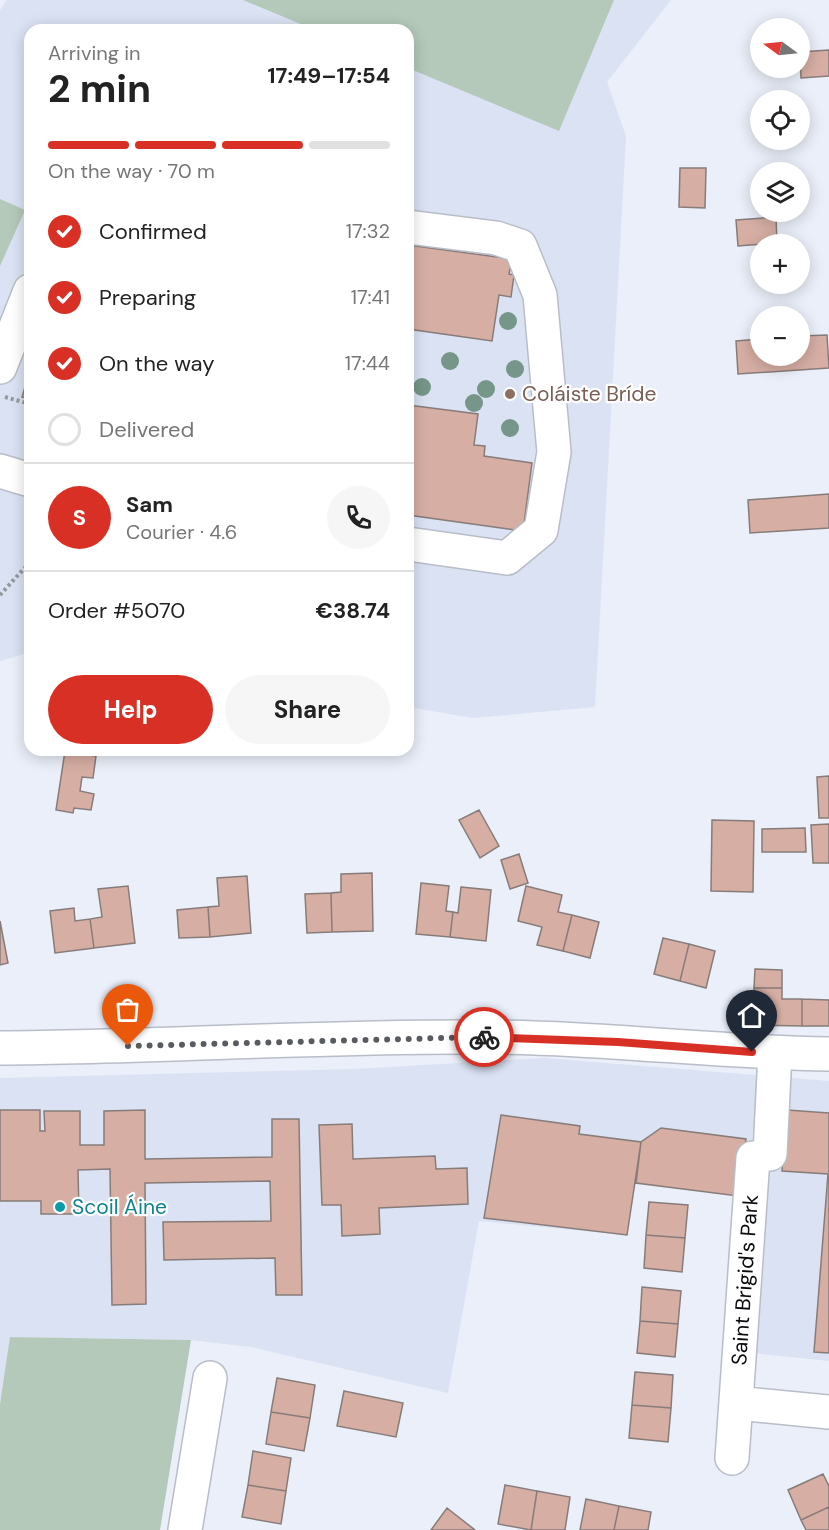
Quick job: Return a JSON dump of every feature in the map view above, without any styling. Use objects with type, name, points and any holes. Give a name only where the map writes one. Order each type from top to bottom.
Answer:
[{"type":"street","points":[[414,227],[496,238],[520,246],[540,295],[554,452],[541,530],[507,558],[414,545]]},
{"type":"street","points":[[0,367],[24,306]]},
{"type":"street","points":[[0,1048],[481,1037],[829,1054]]},
{"type":"street","name":"Saint Brigid's Park","points":[[732,1458],[761,1156],[775,1053]]},
{"type":"street","points":[[185,1530],[210,1378]]},
{"type":"street","points":[[736,1403],[829,1412]]},
{"type":"path","points":[[0,396],[24,403]]},
{"type":"path","points":[[0,595],[24,569]]},
{"type":"shaded area","name":"Coláiste Bríde","points":[[7,0],[671,0],[607,82],[626,136],[595,707],[473,718],[414,708],[414,24],[24,24],[24,654],[0,661],[0,10]]},
{"type":"shaded area","points":[[544,1058],[829,1081],[829,1361],[752,1353],[738,1196],[636,1183],[627,1235],[479,1221],[448,1393],[251,1347],[190,1340],[11,1337],[0,1404],[0,1078],[355,1069]]},
{"type":"green space","points":[[243,0],[614,0],[559,131],[414,71],[414,24],[301,24]]},
{"type":"green space","points":[[0,199],[24,210],[24,212],[0,266]]},
{"type":"green space","points":[[10,1337],[191,1340],[160,1530],[0,1530],[0,1404]]},
{"type":"building","points":[[829,50],[829,76],[810,77],[810,51]]},
{"type":"building","points":[[680,168],[706,168],[705,208],[679,207]]},
{"type":"building","points":[[736,220],[776,222],[777,234],[750,234],[750,245],[738,246]]},
{"type":"building","points":[[414,246],[512,259],[509,274],[514,275],[511,297],[499,295],[492,341],[414,330]]},
{"type":"building","points":[[827,335],[829,368],[738,374],[736,341],[750,340],[750,366],[810,366],[810,336]]},
{"type":"building","points":[[414,406],[478,414],[474,445],[485,446],[484,456],[532,463],[523,531],[414,516]]},
{"type":"building","points":[[829,494],[829,528],[750,533],[748,500]]},
{"type":"building","points":[[64,756],[96,756],[93,778],[82,777],[80,791],[94,794],[91,810],[74,808],[73,813],[56,810]]},
{"type":"building","points":[[829,776],[829,818],[819,818],[817,777]]},
{"type":"building","points":[[479,810],[499,846],[480,858],[459,820]]},
{"type":"building","points":[[712,820],[754,821],[753,892],[711,891]]},
{"type":"building","points":[[829,824],[829,863],[813,863],[811,825]]},
{"type":"building","points":[[805,828],[806,852],[762,852],[762,829]]},
{"type":"building","points":[[519,854],[528,883],[510,889],[501,860]]},
{"type":"building","points":[[372,873],[373,931],[332,932],[331,893],[341,892],[341,874]]},
{"type":"building","points":[[247,876],[251,933],[210,937],[208,907],[219,906],[217,878]]},
{"type":"building","points":[[421,883],[449,886],[446,911],[453,912],[450,937],[416,934]]},
{"type":"building","points":[[128,886],[135,943],[94,948],[90,919],[102,917],[98,889]]},
{"type":"building","points":[[526,886],[562,895],[558,912],[572,915],[563,951],[537,945],[542,927],[518,921]]},
{"type":"building","points":[[461,887],[491,890],[486,941],[450,937],[453,912],[458,913]]},
{"type":"building","points":[[331,893],[332,932],[307,933],[305,894]]},
{"type":"building","points":[[208,907],[210,937],[179,938],[177,910]]},
{"type":"building","points":[[74,908],[75,921],[90,919],[94,948],[55,953],[50,911]]},
{"type":"building","points":[[572,915],[599,922],[590,958],[563,951]]},
{"type":"building","points":[[0,921],[8,963],[0,965]]},
{"type":"building","points":[[663,938],[689,944],[680,981],[654,974]]},
{"type":"building","points":[[689,944],[715,951],[706,988],[680,981]]},
{"type":"building","points":[[755,969],[782,970],[782,988],[754,988]]},
{"type":"building","points":[[754,988],[782,988],[782,999],[802,999],[802,1026],[754,1025]]},
{"type":"building","points":[[802,999],[829,1000],[829,1026],[802,1026]]},
{"type":"building","name":"Scoil Áine","points":[[0,1110],[40,1110],[40,1131],[45,1131],[44,1111],[80,1111],[80,1145],[104,1145],[104,1111],[145,1110],[145,1159],[272,1157],[272,1119],[299,1119],[302,1295],[276,1295],[275,1258],[164,1260],[163,1222],[271,1221],[270,1181],[145,1183],[146,1304],[112,1305],[110,1169],[78,1170],[79,1214],[41,1214],[41,1201],[0,1201]]},
{"type":"building","points":[[787,1110],[829,1113],[829,1353],[814,1352],[828,1174],[782,1171]]},
{"type":"building","points":[[501,1115],[580,1126],[579,1134],[641,1142],[627,1235],[484,1218]]},
{"type":"building","points":[[352,1124],[353,1159],[435,1156],[436,1169],[467,1168],[468,1204],[379,1208],[380,1234],[342,1236],[341,1205],[322,1205],[319,1125]]},
{"type":"building","points":[[661,1128],[746,1139],[738,1196],[636,1183],[641,1142]]},
{"type":"building","points":[[649,1202],[688,1205],[685,1238],[646,1235]]},
{"type":"building","points":[[646,1235],[685,1238],[682,1272],[644,1268]]},
{"type":"building","points":[[642,1287],[681,1291],[678,1324],[640,1321]]},
{"type":"building","points":[[640,1321],[678,1324],[675,1357],[637,1353]]},
{"type":"building","points":[[635,1372],[673,1375],[671,1408],[632,1405]]},
{"type":"building","points":[[277,1378],[315,1385],[310,1418],[271,1412]]},
{"type":"building","points":[[344,1391],[403,1403],[396,1437],[337,1426]]},
{"type":"building","points":[[632,1405],[671,1408],[668,1442],[629,1438]]},
{"type":"building","points":[[271,1412],[310,1418],[304,1451],[266,1444]]},
{"type":"building","points":[[253,1451],[291,1458],[286,1491],[248,1485]]},
{"type":"building","points":[[823,1474],[829,1486],[829,1507],[801,1520],[788,1490]]},
{"type":"building","points":[[248,1485],[286,1491],[281,1524],[242,1517]]},
{"type":"building","points":[[505,1485],[537,1491],[531,1530],[498,1524]]},
{"type":"building","points":[[537,1491],[570,1497],[565,1530],[531,1530]]},
{"type":"building","points":[[586,1499],[619,1506],[614,1530],[580,1530]]},
{"type":"building","points":[[619,1506],[651,1512],[648,1530],[614,1530]]},
{"type":"building","points":[[829,1507],[829,1530],[806,1530],[801,1520]]},
{"type":"building","points":[[447,1508],[475,1530],[431,1530]]},
{"type":"way so far","points":[[128,1046],[484,1037]]},
{"type":"place","name":"Coláiste Bríde","points":[[510,394]]},
{"type":"place","name":"Scoil Áine","points":[[60,1207]]},
{"type":"route","points":[[484,1037],[618,1042],[752,1052]]}]
